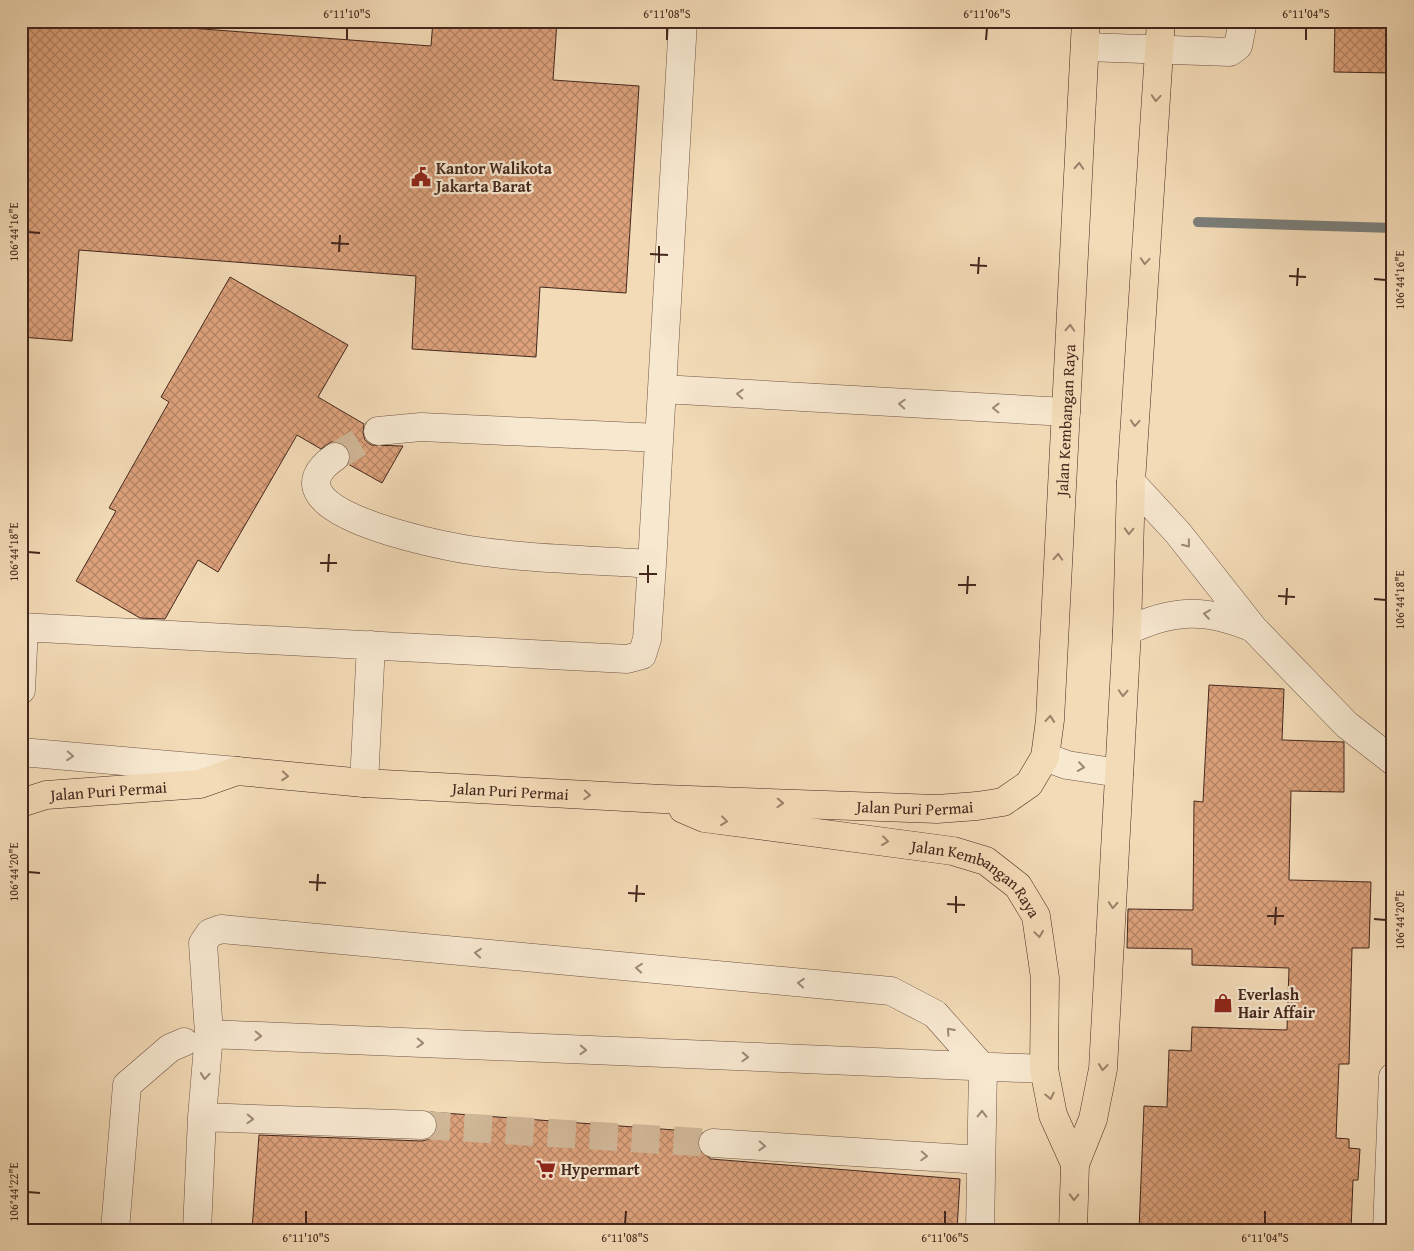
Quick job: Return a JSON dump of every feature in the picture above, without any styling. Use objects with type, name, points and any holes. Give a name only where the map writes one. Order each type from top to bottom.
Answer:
[{"type":"main road","name":"Jalan Kembangan Raya","points":[[1073,1230],[1075,1164],[1093,1119],[1103,1070],[1127,631],[1131,482],[1161,21]]},
{"type":"main road","name":"Jalan Kembangan Raya","points":[[1003,802],[1029,784],[1045,757],[1050,720],[1086,34]]},
{"type":"main road","name":"Jalan Puri Permai","points":[[21,803],[46,795],[200,784],[237,771],[364,783],[662,799],[937,808],[1003,802]]},
{"type":"main road","name":"Jalan Kembangan Raya","points":[[662,799],[704,818],[937,848],[986,861],[1018,886],[1036,916],[1045,978],[1044,1069],[1054,1115],[1075,1164]]},
{"type":"street","points":[[21,690],[22,627],[627,660],[642,655],[646,639],[652,564],[683,21]]},
{"type":"street","points":[[1086,34],[1159,50],[1230,52],[1238,46],[1243,21]]},
{"type":"street","points":[[662,390],[969,407],[1024,408],[1066,412]]},
{"type":"street","points":[[378,431],[422,427],[659,438]]},
{"type":"street","points":[[335,457],[324,465],[316,478],[317,492],[330,506],[349,517],[406,535],[469,550],[652,564]]},
{"type":"street","points":[[1131,482],[1178,533],[1254,628],[1347,725],[1393,761]]},
{"type":"street","points":[[1127,631],[1151,620],[1176,614],[1203,613],[1229,618],[1254,628]]},
{"type":"street","points":[[364,783],[364,739],[371,645]]},
{"type":"street","points":[[21,752],[237,771]]},
{"type":"street","points":[[1045,757],[1067,765],[1119,773]]},
{"type":"street","points":[[197,1230],[202,1117],[209,1034],[203,943],[210,933],[221,929],[891,991],[935,1014],[983,1068],[980,1230]]},
{"type":"street","points":[[209,1034],[983,1068],[1044,1069]]},
{"type":"street","points":[[115,1230],[127,1086],[170,1048],[184,1042]]},
{"type":"street","points":[[1387,1230],[1393,1077]]},
{"type":"street","points":[[202,1117],[422,1125]]},
{"type":"street","points":[[713,1143],[981,1160]]},
{"type":"building","points":[[21,21],[95,21],[431,46],[433,21],[557,21],[553,80],[639,86],[626,293],[540,287],[536,357],[412,349],[416,276],[79,250],[72,341],[21,337]]},
{"type":"building","points":[[1335,21],[1393,21],[1393,73],[1334,72]]},
{"type":"building","points":[[230,277],[348,345],[318,397],[364,424],[363,433],[365,440],[371,445],[403,446],[382,483],[348,464],[350,453],[345,445],[339,442],[331,442],[321,449],[297,435],[218,572],[198,560],[165,619],[140,618],[76,581],[116,511],[109,508],[169,402],[161,397]]},
{"type":"building","points":[[1209,685],[1284,689],[1282,740],[1344,742],[1344,792],[1291,791],[1289,880],[1371,882],[1369,948],[1352,948],[1349,1064],[1339,1064],[1336,1138],[1349,1139],[1349,1148],[1360,1149],[1358,1180],[1353,1180],[1351,1230],[1139,1230],[1144,1106],[1167,1107],[1169,1050],[1191,1051],[1192,1027],[1287,1030],[1289,968],[1192,965],[1192,949],[1127,948],[1128,909],[1193,910],[1194,801],[1203,802]]},
{"type":"building","name":"Hypermart","points":[[430,1112],[702,1132],[698,1142],[699,1149],[711,1159],[960,1179],[957,1230],[252,1230],[259,1135],[422,1141],[430,1139],[435,1134],[438,1126],[436,1118]]},
{"type":"waterway","points":[[1198,222],[1393,228]]},
{"type":"tunnel","points":[[335,457],[378,431]]},
{"type":"tunnel","points":[[422,1125],[713,1143]]},
{"type":"place","name":"Kantor Walikota Jakarta Barat","points":[[421,177]]},
{"type":"place","name":"Everlash Hair Affair","points":[[1223,1003]]},
{"type":"place","name":"Hypermart","points":[[546,1169]]}]
